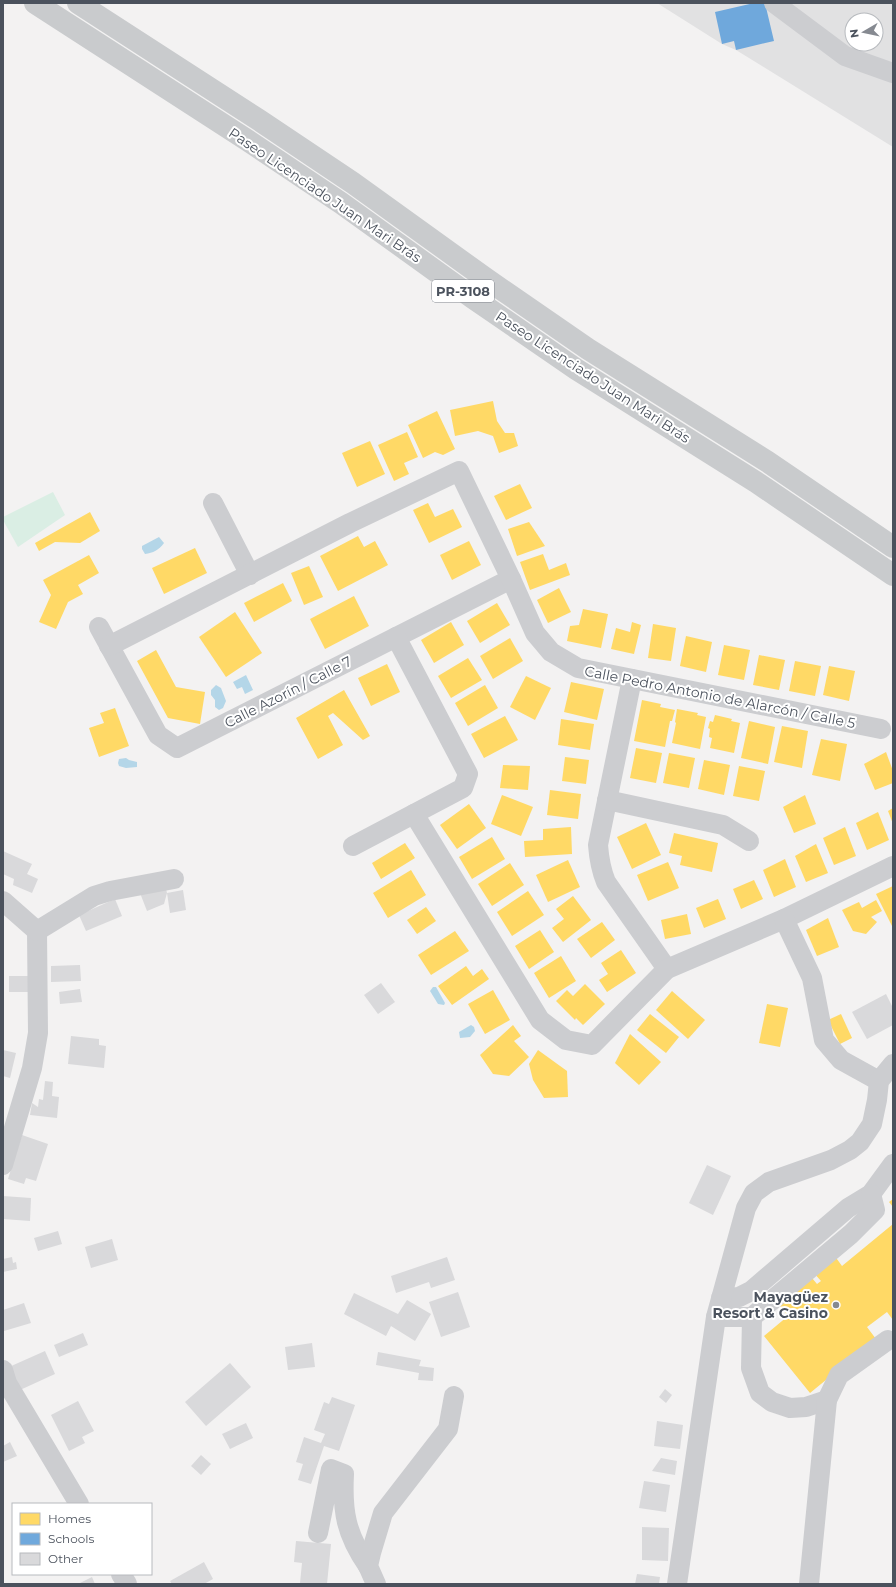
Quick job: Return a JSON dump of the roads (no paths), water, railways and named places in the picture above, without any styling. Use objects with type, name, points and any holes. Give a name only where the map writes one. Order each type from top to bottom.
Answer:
[{"type":"main road","name":"Paseo Licenciado Juan Mari Brás","points":[[35,3],[247,140],[341,203],[473,298],[576,368],[756,482],[893,575]]},
{"type":"main road","name":"Paseo Licenciado Juan Mari Brás","points":[[78,3],[346,179],[588,349],[768,462],[893,547]]},
{"type":"street","points":[[774,3],[845,56],[893,72]]},
{"type":"street","name":"Calle Pedro Antonio de Alarcón / Calle 5","points":[[250,575],[350,523],[459,471],[535,633],[551,652],[578,668],[881,729]]},
{"type":"street","points":[[109,646],[250,575],[213,503]]},
{"type":"street","name":"Calle Azorín / Calle 7","points":[[99,627],[158,736],[177,748],[510,578]]},
{"type":"street","points":[[353,846],[463,788],[468,774],[396,637]]},
{"type":"street","points":[[632,679],[598,845],[601,870],[606,882],[667,969]]},
{"type":"street","points":[[607,800],[723,825],[749,841]]},
{"type":"street","points":[[414,814],[540,1020],[566,1040],[592,1045],[667,969],[784,919],[893,866]]},
{"type":"street","points":[[37,931],[94,896],[110,891],[174,879]]},
{"type":"street","points":[[3,901],[37,931],[38,1033],[32,1068],[3,1165]]},
{"type":"street","points":[[784,919],[812,978],[824,1040],[841,1060],[879,1081]]},
{"type":"street","points":[[677,1584],[719,1308],[746,1208],[754,1193],[769,1182],[831,1160],[850,1150],[860,1142],[872,1124],[879,1081],[893,1064]]},
{"type":"street","points":[[719,1308],[755,1287],[848,1208],[871,1194],[893,1164]]},
{"type":"street","points":[[827,1400],[806,1407],[790,1408],[772,1402],[760,1393],[750,1368],[752,1317],[851,1234],[875,1210],[871,1194]]},
{"type":"street","points":[[806,1244],[820,1260]]},
{"type":"street","points":[[755,1287],[769,1302]]},
{"type":"street","points":[[719,1308],[752,1317]]},
{"type":"street","points":[[808,1584],[827,1400],[839,1375],[888,1340]]},
{"type":"street","points":[[3,1370],[7,1383],[78,1503]]},
{"type":"street","points":[[372,1575],[371,1553],[383,1513],[448,1429],[454,1396]]},
{"type":"street","points":[[318,1533],[331,1468],[344,1474],[343,1499],[346,1522],[357,1550],[372,1575]]},
{"type":"street","points":[[122,1575],[127,1584]]},
{"type":"water","points":[[159,537],[164,543],[160,548],[151,553],[145,554],[142,546]]},
{"type":"water","points":[[246,675],[253,690],[245,694],[242,687],[237,689],[233,682]]},
{"type":"water","points":[[216,685],[221,688],[226,701],[223,708],[219,710],[215,707],[215,700],[211,695],[211,690]]},
{"type":"water","points":[[126,758],[137,762],[137,767],[126,768],[119,766],[119,759]]},
{"type":"water","points":[[433,987],[436,987],[445,1003],[444,1005],[438,1004],[430,991]]},
{"type":"water","points":[[471,1025],[474,1027],[475,1031],[470,1037],[460,1038],[459,1032]]},
{"type":"place","name":"Mayagüez Resort & Casino","points":[[836,1305]]}]
